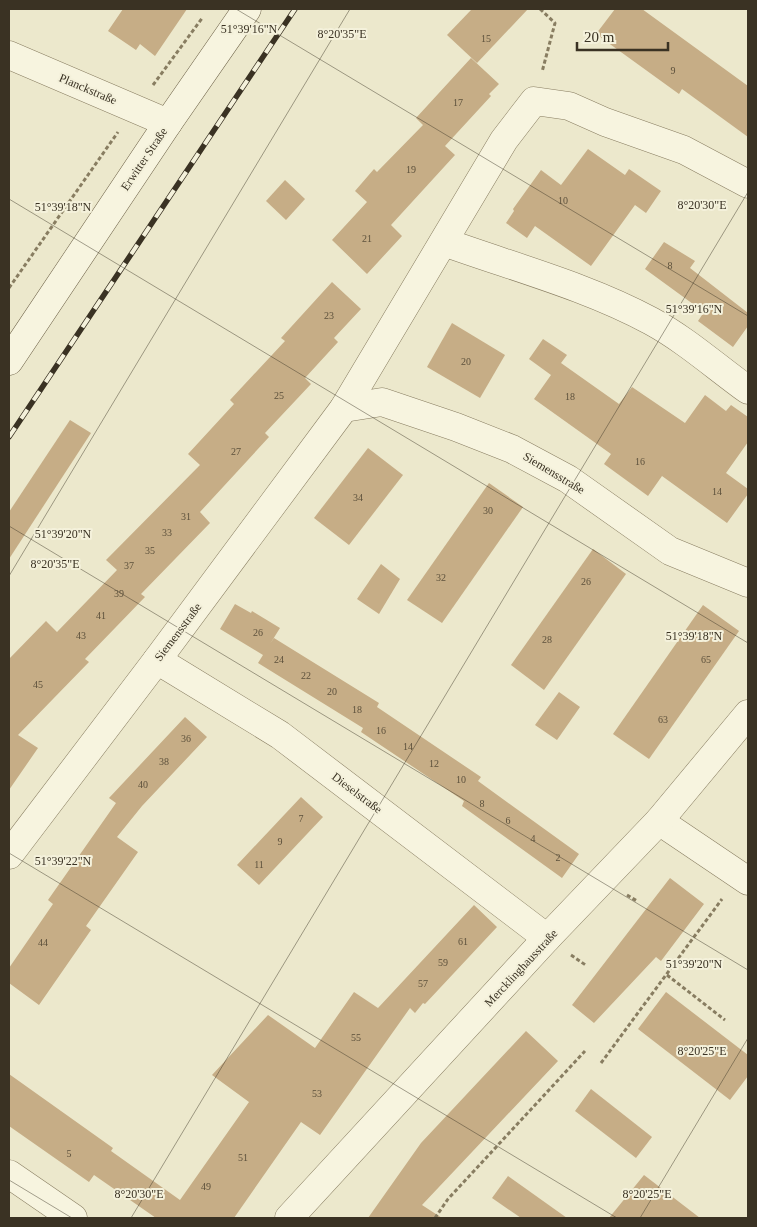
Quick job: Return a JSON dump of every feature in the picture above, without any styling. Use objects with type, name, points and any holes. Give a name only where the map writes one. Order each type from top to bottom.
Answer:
[{"type":"street","name":"Erwitter Straße","points":[[9,361],[168,123],[247,9]]},
{"type":"street","name":"Planckstraße","points":[[9,56],[168,123]]},
{"type":"street","points":[[534,101],[568,106],[605,122],[684,150],[748,184]]},
{"type":"street","name":"Siemensstraße","points":[[9,855],[344,408],[504,140],[534,101]]},
{"type":"street","points":[[444,242],[595,295],[644,318],[704,356],[748,390]]},
{"type":"street","name":"Siemensstraße","points":[[344,408],[382,402],[456,427],[512,449],[568,479],[670,551],[748,583]]},
{"type":"street","name":"Dieselstraße","points":[[157,660],[280,735],[548,938]]},
{"type":"street","name":"Mercklinghausstraße","points":[[289,1218],[548,938],[660,821],[748,714]]},
{"type":"street","points":[[660,821],[744,878]]},
{"type":"street","points":[[9,1174],[73,1218]]},
{"type":"path","points":[[534,101],[555,22],[540,9]]},
{"type":"path","points":[[9,288],[40,241],[203,16]]},
{"type":"path","points":[[601,1064],[667,974],[744,878]]},
{"type":"path","points":[[667,974],[725,1020]]},
{"type":"path","points":[[435,1218],[448,1199],[585,1051]]},
{"type":"building","points":[[123,9],[187,9],[155,56],[140,44],[136,50],[108,31]]},
{"type":"building","points":[[472,9],[528,9],[477,63],[447,35]]},
{"type":"building","points":[[615,9],[642,9],[748,86],[748,137],[682,89],[679,94],[596,34]]},
{"type":"building","points":[[471,58],[499,84],[489,94],[491,96],[445,146],[455,155],[391,225],[402,236],[367,274],[332,240],[367,202],[355,191],[374,169],[377,172],[423,125],[416,118]]},
{"type":"building","points":[[588,149],[625,175],[629,169],[661,191],[646,213],[635,205],[591,266],[535,226],[527,238],[506,223],[514,211],[513,209],[541,170],[561,185]]},
{"type":"building","points":[[285,180],[305,199],[286,220],[266,201]]},
{"type":"building","points":[[664,242],[695,261],[690,268],[748,313],[748,326],[733,347],[698,321],[704,312],[645,269]]},
{"type":"building","points":[[332,282],[361,309],[334,338],[338,342],[305,378],[311,384],[265,433],[269,437],[200,512],[210,523],[141,594],[145,597],[85,659],[89,662],[18,735],[38,748],[9,790],[9,659],[46,621],[57,632],[117,570],[106,560],[200,465],[188,454],[234,404],[230,400],[285,341],[281,338]]},
{"type":"building","points":[[452,323],[505,355],[480,398],[427,367]]},
{"type":"building","points":[[543,339],[567,355],[561,363],[619,404],[632,387],[685,423],[705,395],[726,411],[731,405],[748,417],[748,442],[726,473],[748,489],[748,494],[727,523],[662,476],[648,496],[604,464],[611,454],[534,399],[551,375],[529,359]]},
{"type":"building","points":[[70,420],[91,433],[9,559],[9,512]]},
{"type":"building","points":[[368,448],[403,475],[349,545],[314,518]]},
{"type":"building","points":[[489,483],[523,507],[442,623],[407,600]]},
{"type":"building","points":[[593,549],[626,574],[544,690],[511,665]]},
{"type":"building","points":[[381,564],[400,579],[379,614],[357,599]]},
{"type":"building","points":[[235,604],[251,613],[252,611],[280,628],[270,644],[274,638],[379,703],[377,707],[481,777],[478,781],[579,854],[562,878],[462,806],[464,801],[361,732],[363,728],[258,663],[263,655],[220,629]]},
{"type":"building","points":[[703,605],[739,631],[649,759],[613,734]]},
{"type":"building","points":[[559,692],[580,707],[557,740],[535,725]]},
{"type":"building","points":[[185,717],[207,737],[142,806],[117,837],[138,852],[86,926],[91,930],[39,1005],[9,983],[9,968],[53,904],[48,900],[116,803],[109,798]]},
{"type":"building","points":[[301,797],[323,817],[259,885],[237,865]]},
{"type":"building","points":[[670,878],[704,904],[661,961],[656,957],[594,1023],[572,1005]]},
{"type":"building","points":[[474,905],[497,927],[425,1004],[423,1003],[415,1013],[410,1008],[320,1135],[301,1122],[234,1218],[156,1218],[94,1175],[89,1182],[9,1126],[9,1074],[113,1148],[111,1151],[180,1200],[249,1102],[212,1075],[268,1015],[315,1048],[354,992],[378,1008]]},
{"type":"building","points":[[666,992],[748,1055],[748,1076],[730,1100],[638,1029]]},
{"type":"building","points":[[526,1031],[558,1061],[422,1205],[442,1218],[368,1218],[421,1143]]},
{"type":"building","points":[[591,1089],[652,1137],[636,1158],[575,1111]]},
{"type":"building","points":[[644,1175],[700,1218],[609,1218]]},
{"type":"building","points":[[508,1176],[567,1218],[521,1218],[492,1198]]},
{"type":"railway","points":[[9,437],[295,9]]}]
